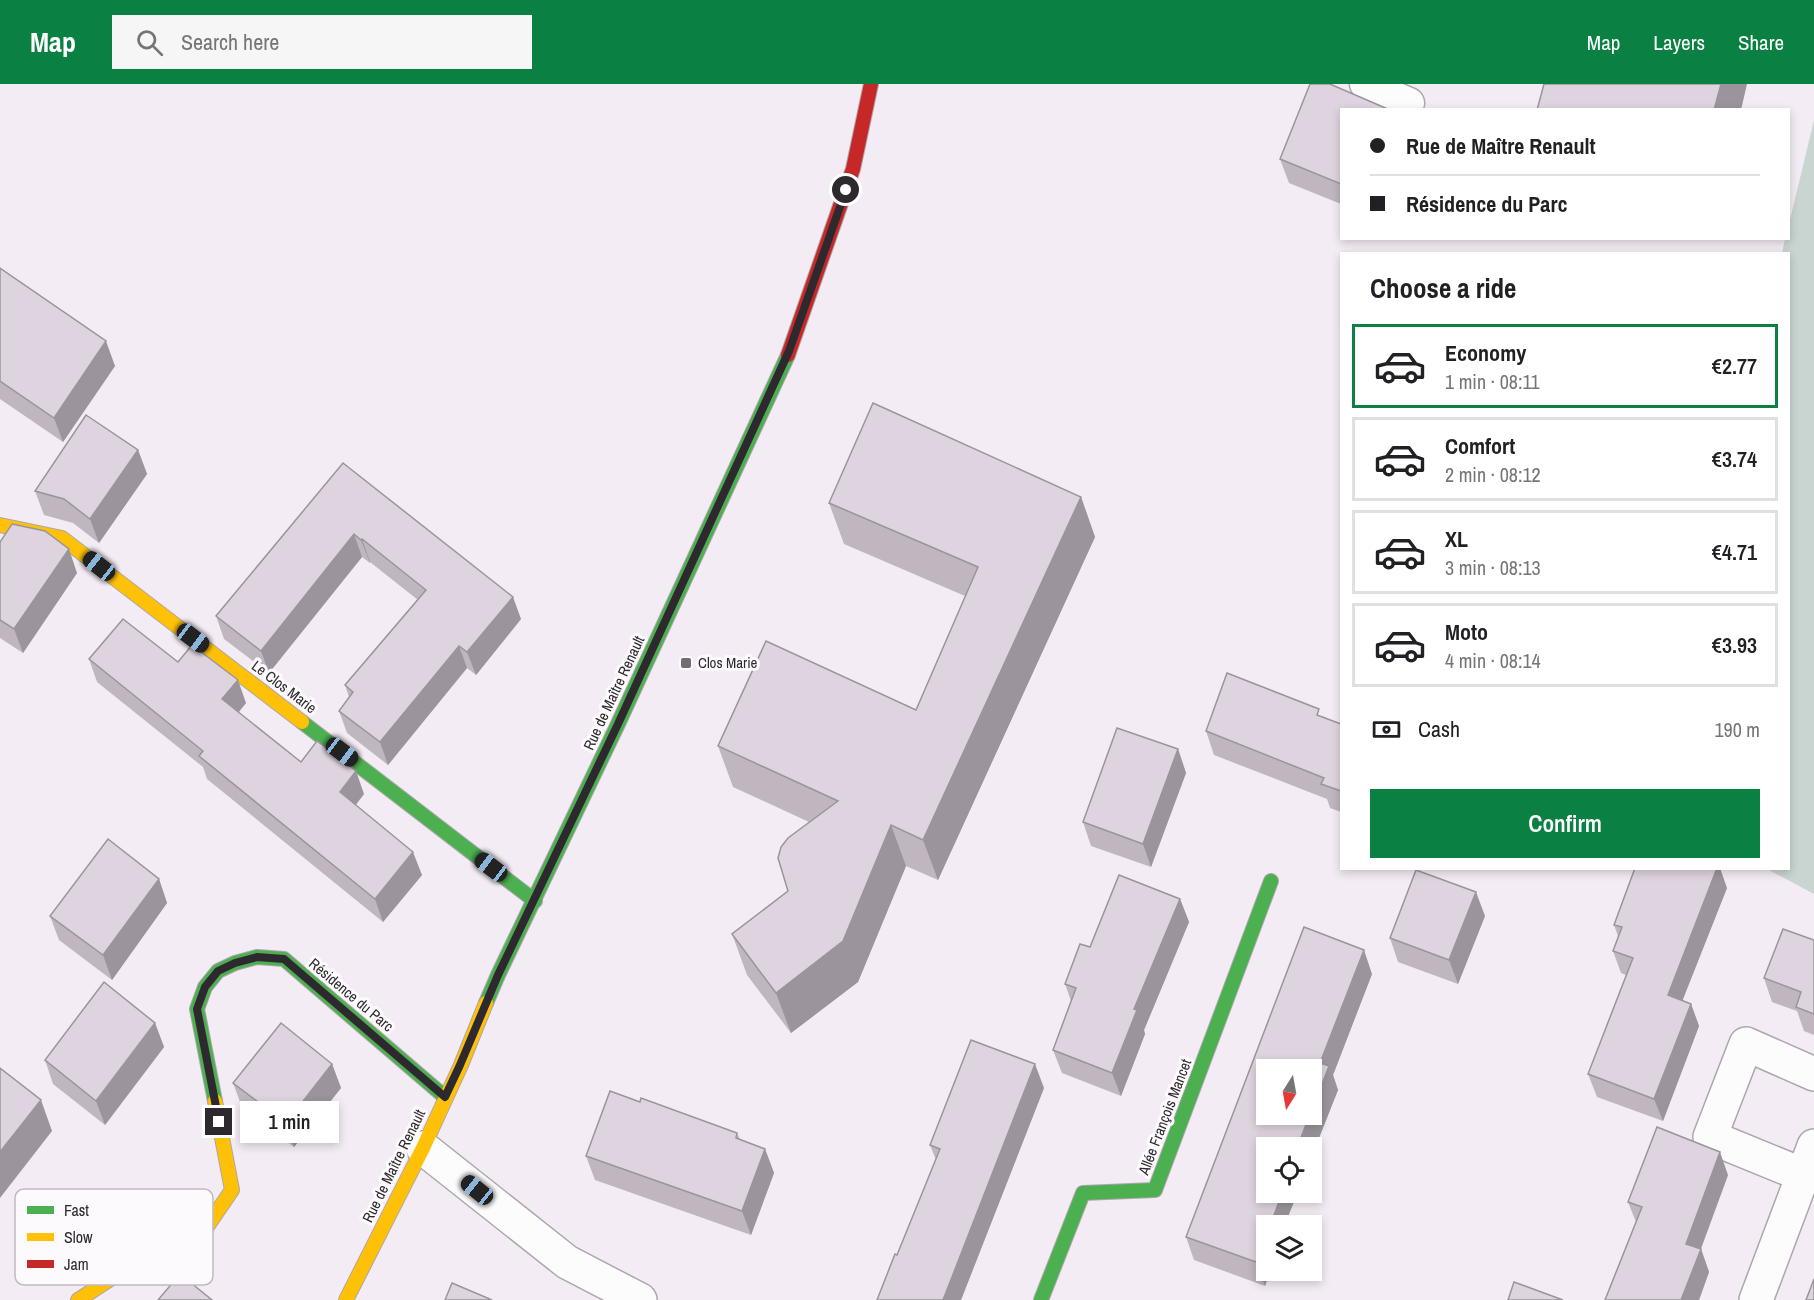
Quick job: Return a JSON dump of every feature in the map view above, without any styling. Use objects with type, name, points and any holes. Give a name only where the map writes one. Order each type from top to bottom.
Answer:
[{"type":"street","name":"Rue de Maître Renault","points":[[346,1300],[423,1148],[498,975],[623,713],[789,351],[853,170],[871,84]]},
{"type":"street","name":"Le Clos Marie","points":[[0,525],[62,538],[535,901]]},
{"type":"street","name":"Allée François Mancet","points":[[1041,1300],[1083,1193],[1155,1190],[1271,881]]},
{"type":"street","name":"Résidence du Parc","points":[[213,1219],[232,1191],[197,1009],[205,987],[218,971],[257,957],[284,959],[445,1097]]},
{"type":"street","points":[[1756,1300],[1808,1160],[1710,1137],[1746,1044],[1814,1074]]},
{"type":"street","points":[[423,1148],[567,1262],[640,1300]]},
{"type":"street","name":"Résidence du Parc","points":[[78,1300],[101,1285]]},
{"type":"lane","points":[[1365,84],[1409,103]]},
{"type":"shaded area","points":[[1814,120],[1814,894],[1769,870],[1790,870],[1790,252],[1782,252],[1785,240],[1790,240],[1790,220]]},
{"type":"building","points":[[1310,84],[1330,84],[1385,108],[1340,108],[1340,184],[1280,159]]},
{"type":"building","points":[[1544,84],[1721,84],[1715,108],[1538,108]]},
{"type":"building","points":[[0,268],[106,341],[54,418],[0,381]]},
{"type":"building","points":[[873,403],[1081,497],[923,840],[891,825],[843,941],[776,993],[732,934],[788,891],[778,858],[781,847],[788,838],[838,801],[718,746],[766,641],[916,710],[978,567],[829,503]]},
{"type":"building","points":[[86,415],[138,450],[90,519],[64,499],[35,491]]},
{"type":"building","points":[[343,463],[513,597],[467,652],[459,646],[380,742],[339,711],[353,692],[345,685],[426,590],[362,539],[354,534],[261,651],[216,616]]},
{"type":"building","points":[[12,524],[45,531],[69,549],[14,629],[0,620],[0,542]]},
{"type":"building","points":[[123,619],[178,662],[192,645],[238,680],[222,699],[301,762],[317,741],[356,771],[340,792],[413,852],[375,899],[199,756],[203,751],[89,659]]},
{"type":"building","points":[[1227,673],[1319,709],[1317,715],[1340,724],[1340,791],[1321,784],[1324,778],[1206,731]]},
{"type":"building","points":[[1117,728],[1178,749],[1143,844],[1083,822]]},
{"type":"building","points":[[108,839],[159,879],[103,955],[50,916]]},
{"type":"building","points":[[1416,870],[1476,892],[1449,960],[1390,938]]},
{"type":"building","points":[[1634,870],[1716,870],[1668,995],[1691,1004],[1654,1099],[1588,1074],[1633,958],[1613,951],[1622,927],[1614,925]]},
{"type":"building","points":[[1119,875],[1180,899],[1134,1009],[1137,1010],[1112,1073],[1053,1050],[1076,988],[1065,984],[1080,944],[1090,947]]},
{"type":"building","points":[[1304,927],[1364,950],[1322,1059],[1256,1059],[1256,1125],[1306,1125],[1301,1137],[1256,1137],[1256,1203],[1279,1203],[1274,1215],[1256,1215],[1256,1262],[1186,1237]]},
{"type":"building","points":[[1783,929],[1814,940],[1814,1014],[1796,1007],[1801,992],[1764,978]]},
{"type":"building","points":[[104,982],[155,1023],[96,1101],[45,1060]]},
{"type":"building","points":[[281,1023],[332,1064],[286,1123],[233,1083]]},
{"type":"building","points":[[971,1040],[1035,1064],[943,1300],[877,1300],[940,1149],[930,1145]]},
{"type":"building","points":[[1322,1064],[1329,1066],[1322,1084]]},
{"type":"building","points":[[0,1068],[41,1100],[0,1152]]},
{"type":"building","points":[[610,1091],[640,1102],[641,1098],[737,1133],[736,1138],[765,1149],[742,1211],[586,1156]]},
{"type":"building","points":[[1657,1127],[1720,1152],[1686,1244],[1701,1249],[1681,1300],[1605,1300],[1642,1207],[1628,1202]]},
{"type":"building","points":[[1814,1279],[1814,1300],[1806,1300]]},
{"type":"building","points":[[1514,1282],[1563,1300],[1508,1300]]},
{"type":"building","points":[[452,1283],[492,1300],[445,1300]]},
{"type":"building","points":[[171,1285],[194,1285],[212,1300],[158,1300]]},
{"type":"traffic: fast","points":[[486,1003],[788,355]]},
{"type":"traffic: fast","points":[[302,722],[535,901]]},
{"type":"traffic: fast","points":[[1041,1300],[1083,1193],[1155,1190],[1271,881]]},
{"type":"traffic: fast","points":[[215,1101],[197,1009],[205,987],[218,971],[257,957],[284,959],[445,1097]]},
{"type":"traffic: slow","points":[[0,525],[62,538],[302,722]]},
{"type":"traffic: slow","points":[[346,1300],[423,1148],[486,1003]]},
{"type":"traffic: slow","points":[[213,1218],[232,1190],[215,1101]]},
{"type":"traffic: slow","points":[[78,1300],[101,1285]]},
{"type":"traffic: jam","points":[[788,355],[853,169],[871,84]]},
{"type":"place","name":"Clos Marie","points":[[686,663]]},
{"type":"route","points":[[219,1122],[197,1009],[205,987],[218,971],[257,957],[284,959],[445,1097],[498,975],[618,724],[789,351],[846,190]]}]
